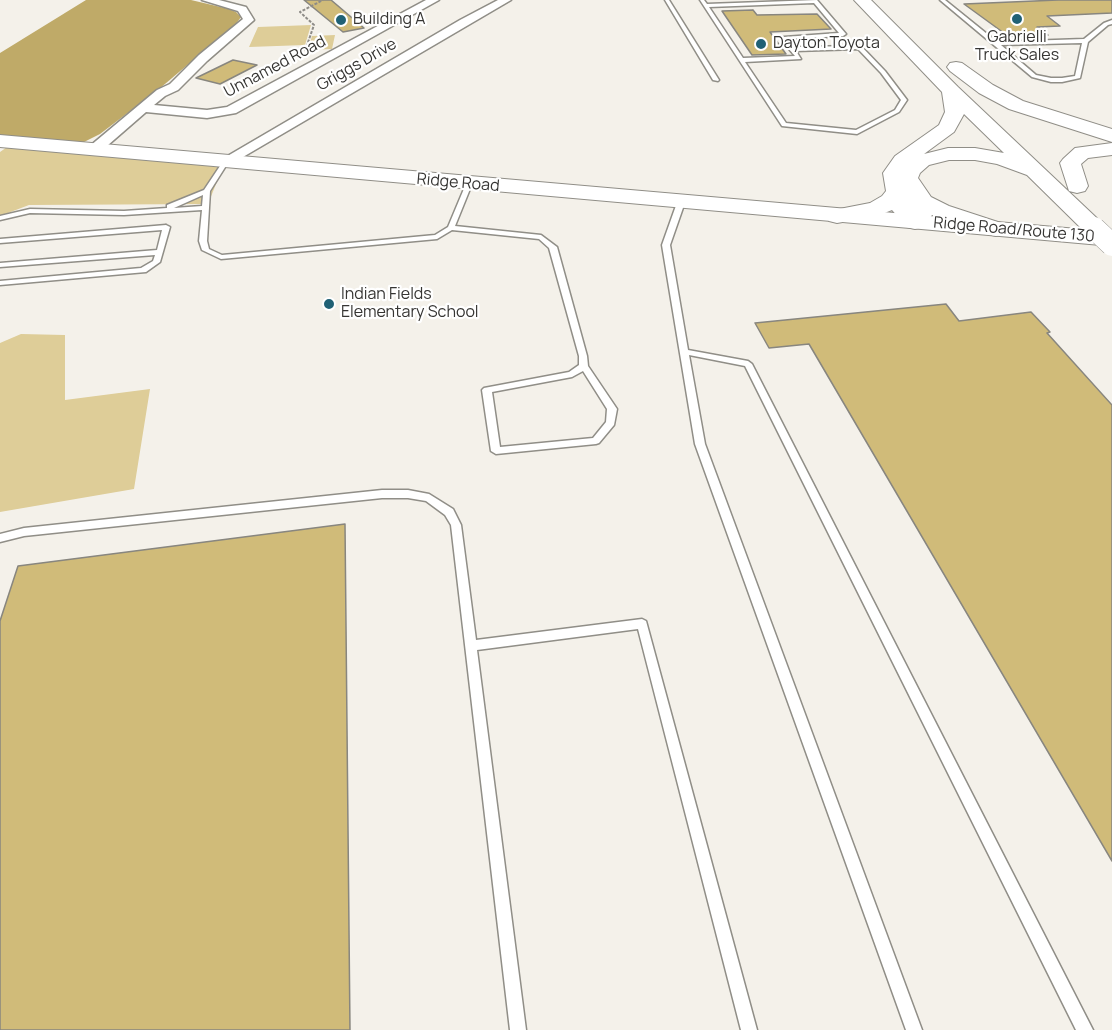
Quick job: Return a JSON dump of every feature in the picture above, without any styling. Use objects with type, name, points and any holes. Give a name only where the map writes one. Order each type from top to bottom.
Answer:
[{"type":"highway","points":[[862,0],[951,91],[1035,171],[1106,229]]},
{"type":"highway","points":[[1112,136],[1016,105],[986,89],[952,63],[1077,186],[1106,229],[1112,245]]},
{"type":"highway","points":[[951,91],[955,112],[947,128],[902,160],[894,173],[899,204],[919,212],[941,211],[996,229]]},
{"type":"highway","points":[[1077,186],[1070,163],[1082,152],[1101,148],[1112,149]]},
{"type":"highway","points":[[919,212],[914,191],[907,178],[910,170],[922,161],[948,154],[975,154],[1002,159],[1035,171]]},
{"type":"highway","points":[[837,216],[877,208],[890,201],[896,192]]},
{"type":"street","points":[[101,150],[171,93],[174,87],[203,58],[249,20],[242,9],[207,0]]},
{"type":"street","name":"Unnamed Road","points":[[149,109],[207,114],[231,111],[434,0]]},
{"type":"street","name":"Griggs Drive","points":[[226,161],[464,22],[506,0]]},
{"type":"street","name":"Ridge Road","points":[[0,141],[837,216],[919,212]]},
{"type":"street","name":"Ridge Road/Route 130","points":[[996,229],[1106,229]]},
{"type":"lane","points":[[668,0],[716,80]]},
{"type":"lane","points":[[702,0],[784,125],[857,132],[897,111],[904,100],[883,72],[859,47],[792,49]]},
{"type":"lane","points":[[942,0],[1034,76],[1051,80],[1078,77],[1085,41]]},
{"type":"lane","points":[[706,6],[814,1],[843,34],[786,38],[785,41],[799,58],[741,60]]},
{"type":"lane","points":[[996,44],[1085,41],[1112,22]]},
{"type":"lane","points":[[226,161],[207,191],[203,241],[206,250],[221,256],[437,237],[451,228],[469,184]]},
{"type":"lane","points":[[152,212],[171,207],[207,191]]},
{"type":"lane","points":[[681,202],[666,245],[700,444],[914,1030]]},
{"type":"lane","points":[[0,218],[30,211],[152,212],[206,208]]},
{"type":"lane","points":[[0,241],[166,227],[156,262],[143,270],[0,283]]},
{"type":"lane","points":[[451,228],[542,237],[553,247],[584,366],[612,409],[611,423],[596,441],[496,450],[488,390],[572,374],[584,366]]},
{"type":"lane","points":[[0,265],[160,252]]},
{"type":"lane","points":[[685,352],[748,364],[1084,1030]]},
{"type":"lane","points":[[0,538],[36,531],[382,494],[408,494],[429,498],[449,512],[456,525],[518,1030]]},
{"type":"lane","points":[[471,646],[642,624],[749,1030]]},
{"type":"path","points":[[305,51],[314,25],[300,12],[323,0]]},
{"type":"shaded area","points":[[86,0],[191,0],[229,9],[241,17],[236,24],[159,89],[100,134],[82,143],[0,136],[0,53]]},
{"type":"shaded area","points":[[311,25],[305,45],[249,47],[258,27]]},
{"type":"shaded area","points":[[335,35],[332,49],[308,50],[312,36]]},
{"type":"shaded area","points":[[10,145],[224,164],[208,204],[29,205],[0,216],[0,152]]},
{"type":"shaded area","points":[[21,334],[65,335],[65,400],[150,389],[134,489],[0,512],[0,343]]},
{"type":"building","name":"Building A","points":[[304,0],[331,0],[364,28],[343,32]]},
{"type":"building","name":"Gabrielli Truck Sales","points":[[1112,0],[1112,13],[1047,16],[1060,26],[1037,27],[1048,35],[1008,36],[964,4]]},
{"type":"building","name":"Dayton Toyota","points":[[753,10],[757,15],[817,14],[831,29],[770,32],[786,54],[752,55],[722,11]]},
{"type":"building","points":[[233,60],[257,65],[220,84],[196,78]]},
{"type":"building","points":[[946,304],[959,321],[1031,312],[1112,405],[1112,861],[809,344],[769,348],[755,323]]},
{"type":"building","points":[[345,524],[350,1030],[0,1030],[0,621],[18,566]]},
{"type":"place","name":"Gabrielli Truck Sales","points":[[1017,19]]},
{"type":"place","name":"Building A","points":[[341,20]]},
{"type":"place","name":"Dayton Toyota","points":[[761,44]]},
{"type":"place","name":"Indian Fields Elementary School","points":[[329,304]]}]
